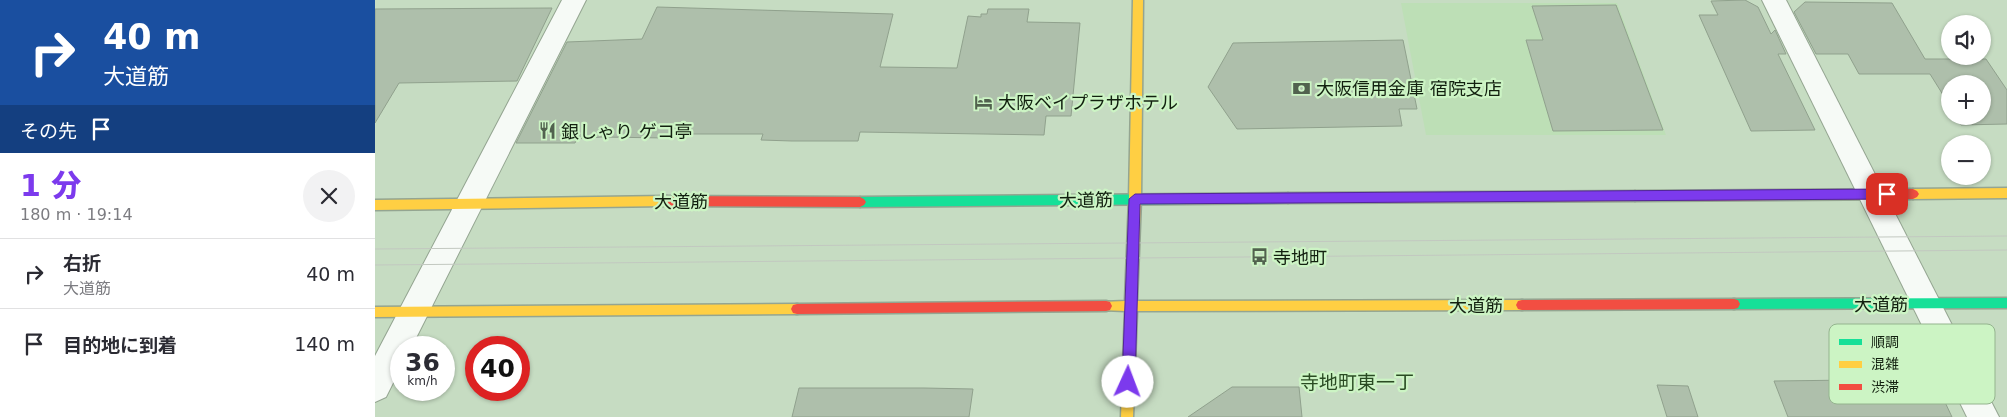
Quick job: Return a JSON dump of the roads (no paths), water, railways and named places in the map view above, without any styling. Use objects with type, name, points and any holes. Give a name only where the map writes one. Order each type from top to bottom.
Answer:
[{"type":"main road","points":[[1127,417],[1135,199],[1138,0]]},
{"type":"main road","name":"大道筋","points":[[375,205],[2007,192]]},
{"type":"main road","name":"大道筋","points":[[375,312],[413,310],[1131,306],[2007,303]]},
{"type":"street","points":[[375,387],[574,0]]},
{"type":"street","points":[[1774,0],[1938,324]]},
{"type":"street","points":[[1977,404],[1983,417]]},
{"type":"tram line","points":[[375,249],[2007,236]]},
{"type":"tram line","points":[[375,265],[2007,250]]},
{"type":"place","name":"大阪信用金庫 宿院支店","points":[[1302,88]]},
{"type":"place","name":"大阪ベイプラザホテル","points":[[984,102]]},
{"type":"place","name":"銀しゃり ゲコ亭","points":[[547,131]]},
{"type":"place","name":"寺地町","points":[[1259,257]]},
{"type":"district","name":"寺地町東一丁","points":[[1357,382]]}]
